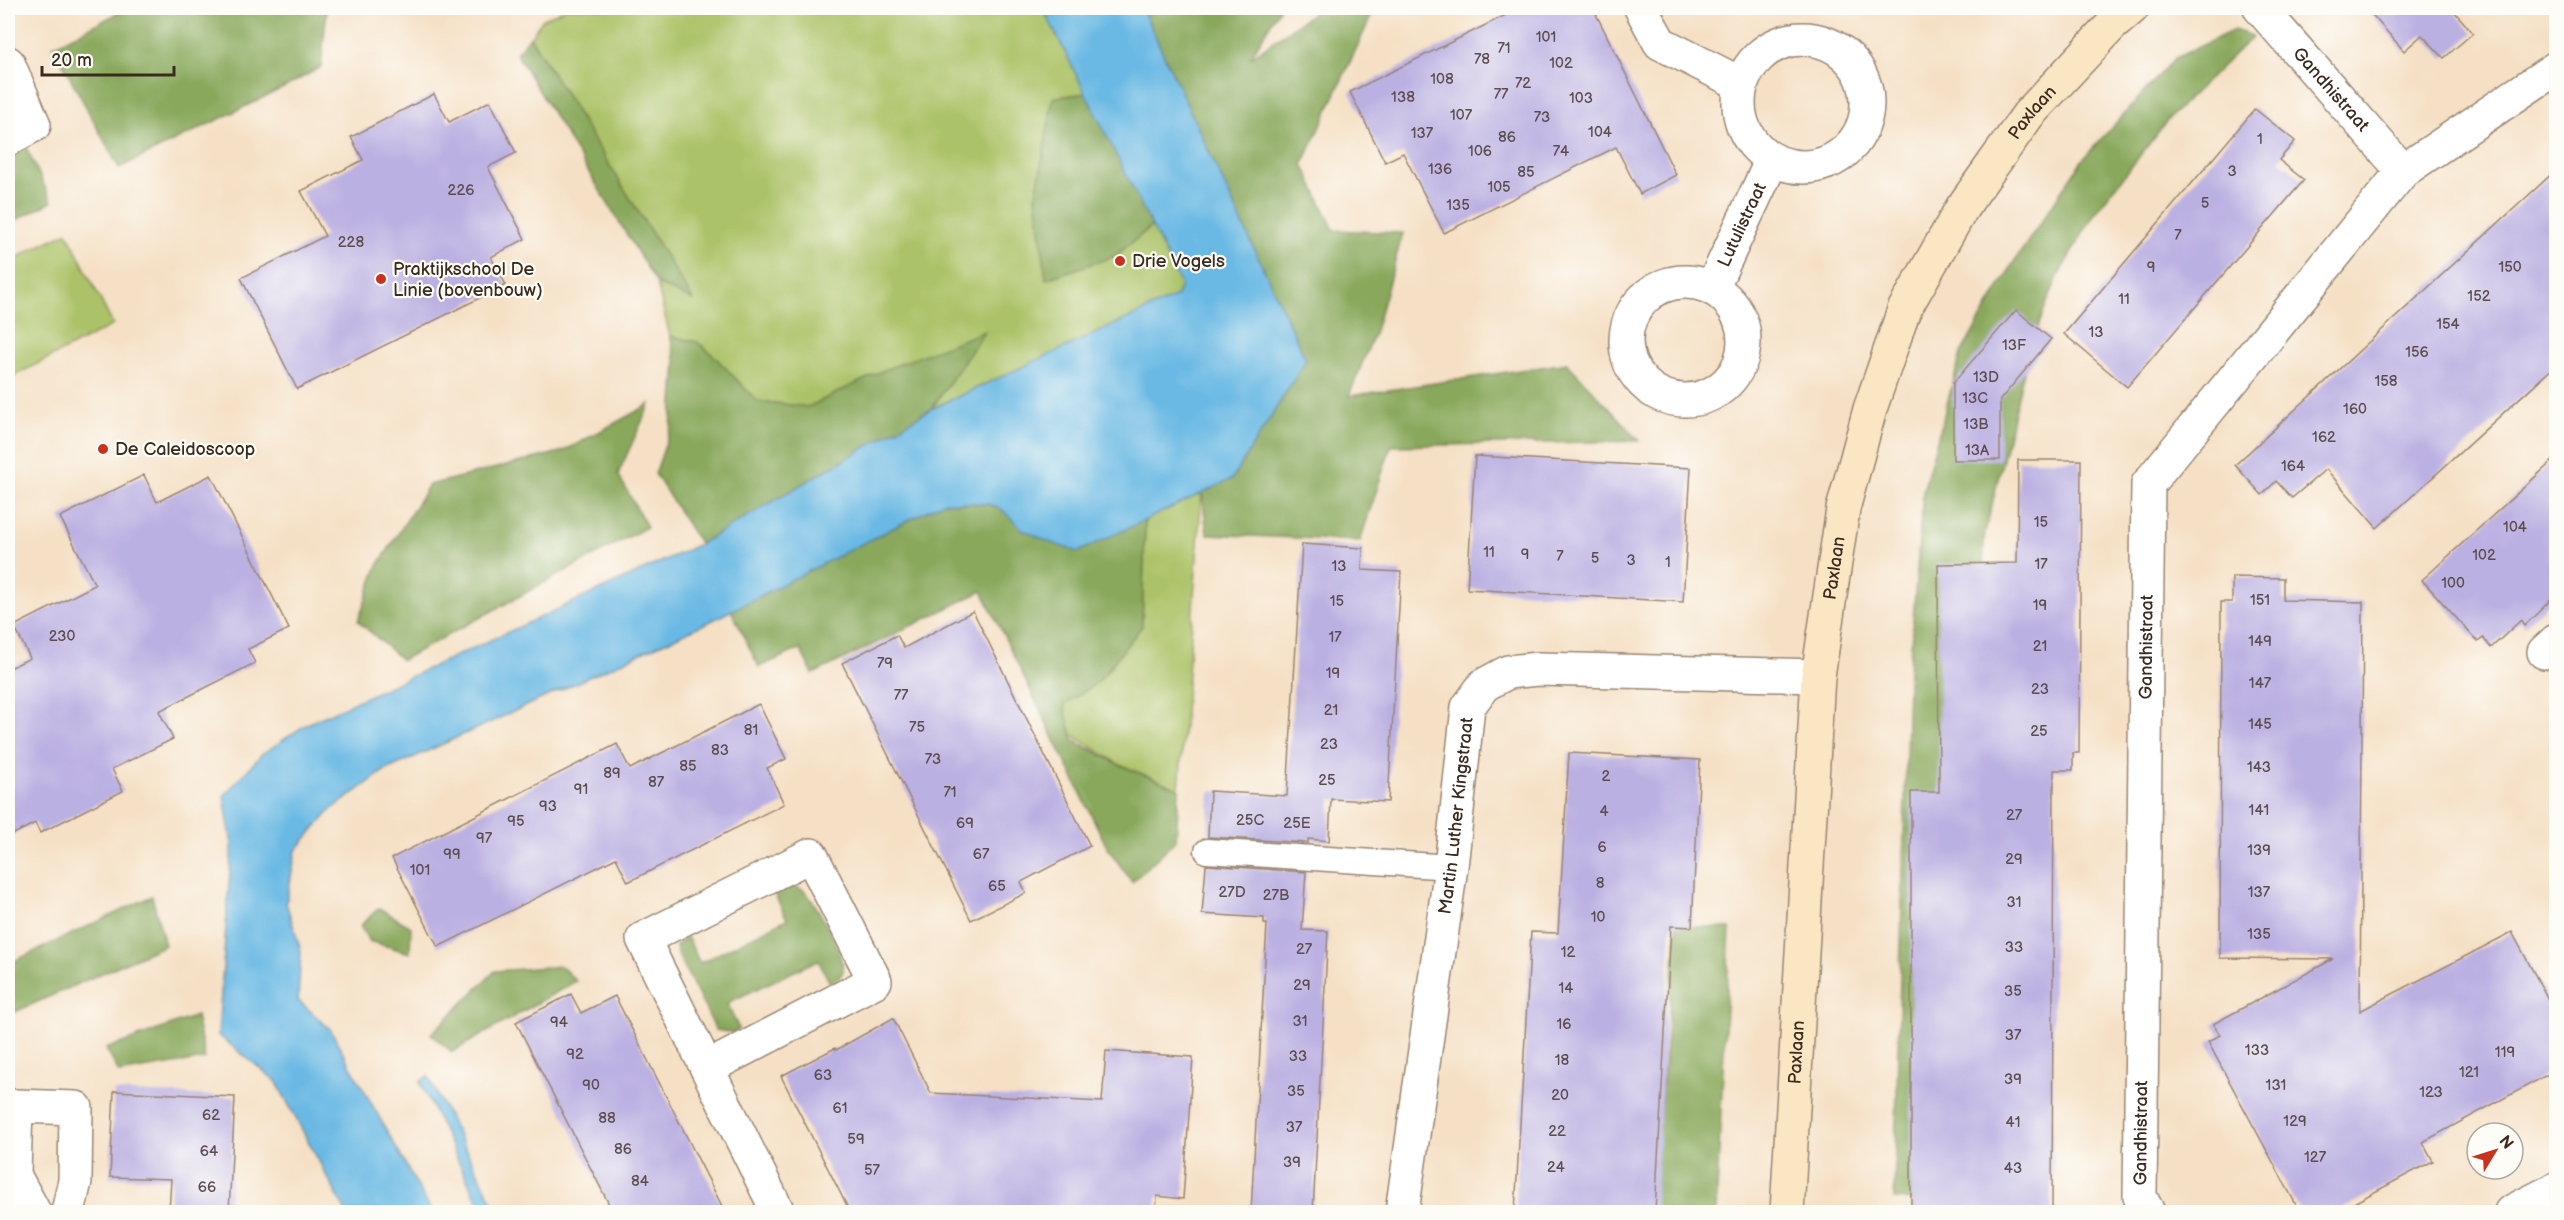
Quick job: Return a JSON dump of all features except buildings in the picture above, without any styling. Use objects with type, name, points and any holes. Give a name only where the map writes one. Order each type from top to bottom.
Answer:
[{"type":"street","points":[[1641,8],[1660,43],[1742,84]]},
{"type":"street","name":"Paxlaan","points":[[1787,1212],[1818,676],[1843,509],[1870,409],[1904,310],[1962,208],[2028,115],[2112,25],[2132,8]]},
{"type":"street","name":"Gandhistraat","points":[[2260,8],[2403,171]]},
{"type":"street","name":"Lutulistraat","points":[[1806,38],[1827,43],[1845,54],[1859,70],[1866,89],[1868,110],[1862,130],[1851,148],[1833,161],[1813,167],[1792,167],[1772,160],[1755,146],[1743,127],[1739,106],[1742,84],[1751,65],[1766,50],[1785,41],[1806,38]]},
{"type":"street","points":[[8,63],[34,125],[8,139]]},
{"type":"street","name":"Gandhistraat","points":[[2148,1212],[2140,1197],[2148,484],[2403,171],[2556,68]]},
{"type":"street","name":"Lutulistraat","points":[[1712,288],[1772,160]]},
{"type":"street","name":"Martin Luther Kingstraat","points":[[1401,1212],[1451,867],[1468,707],[1484,685],[1508,672],[1538,669],[1818,676]]},
{"type":"street","points":[[707,1068],[875,981],[811,855],[643,939],[778,1212]]},
{"type":"street","points":[[34,1212],[14,1175],[16,1106],[76,1108],[75,1181],[68,1212]]},
{"type":"street","points":[[2511,1212],[2556,1189]]},
{"type":"lane","points":[[1207,851],[1451,867]]},
{"type":"green space","points":[[128,8],[327,8],[321,67],[119,168],[53,46]]},
{"type":"green space","points":[[567,8],[1043,8],[1086,93],[1053,98],[1115,256],[1152,226],[1182,285],[1177,296],[931,409],[984,332],[808,407],[757,401],[714,356],[697,342],[670,336],[657,284],[692,299],[530,37],[543,19]]},
{"type":"green space","points":[[1142,8],[1280,8],[1250,58],[1320,8],[1375,8],[1303,164],[1334,230],[1403,233],[1374,334],[1349,396],[1567,363],[1640,441],[1391,446],[1360,541],[1207,534],[1202,492],[1232,479],[1306,360]]},
{"type":"green space","points":[[2234,30],[2253,36],[2170,117],[2095,213],[2059,274],[2025,367],[1984,538],[1975,883],[1955,1202],[1894,1199],[1908,683],[1923,491],[1961,353],[2014,262],[2083,159],[2175,58]]},
{"type":"green space","points":[[530,37],[693,300],[657,284],[516,53]]},
{"type":"green space","points":[[1086,93],[1152,226],[1115,256],[1046,279],[1036,196],[1053,98]]},
{"type":"green space","points":[[26,147],[52,202],[8,224],[8,157]]},
{"type":"green space","points":[[67,232],[113,325],[8,379],[8,262]]},
{"type":"green space","points":[[985,331],[931,409],[700,544],[655,474],[671,428],[676,363],[670,336],[697,342],[714,356],[757,401],[808,407],[884,370]]},
{"type":"green space","points":[[650,404],[618,474],[647,527],[402,660],[358,621],[377,567],[429,485],[564,451]]},
{"type":"green space","points":[[1202,492],[1179,789],[1120,765],[1071,734],[1064,705],[1098,682],[1142,626],[1145,519]]},
{"type":"green space","points":[[944,502],[988,504],[1001,509],[1022,529],[1078,552],[1145,519],[1142,626],[1098,682],[1064,705],[1073,740],[1120,765],[1179,789],[1176,840],[1132,882],[1107,847],[982,591],[813,674],[800,649],[759,667],[731,610]]},
{"type":"green space","points":[[787,887],[801,889],[813,902],[828,927],[843,964],[843,971],[838,979],[830,983],[818,960],[727,1003],[739,1029],[734,1033],[716,1030],[677,953],[676,946],[687,937],[700,963],[787,919],[774,893]]},
{"type":"green space","points":[[152,896],[165,945],[8,1015],[8,964]]},
{"type":"green space","points":[[379,908],[411,927],[410,953],[369,941],[360,926]]},
{"type":"green space","points":[[1677,926],[1730,928],[1716,1212],[1648,1212],[1652,1201]]},
{"type":"green space","points":[[561,966],[576,981],[452,1052],[431,1034],[495,971]]},
{"type":"green space","points":[[196,1016],[205,1059],[119,1073],[106,1049]]},
{"type":"water","points":[[1043,8],[1142,8],[1306,360],[1232,479],[1078,552],[1046,541],[1022,529],[1001,509],[988,504],[944,502],[711,621],[384,771],[331,810],[296,850],[286,903],[301,951],[298,1000],[330,1029],[432,1212],[346,1212],[276,1081],[218,1035],[232,844],[224,796],[262,754],[307,724],[700,544],[931,409],[1177,296],[1181,285]]},
{"type":"water","points":[[428,1076],[498,1212],[483,1212],[420,1082]]},
{"type":"place","name":"Drie Vogels","points":[[1120,261]]},
{"type":"place","name":"Praktijkschool De Linie (bovenbouw)","points":[[381,279]]},
{"type":"place","name":"De Caleidoscoop","points":[[103,449]]}]
